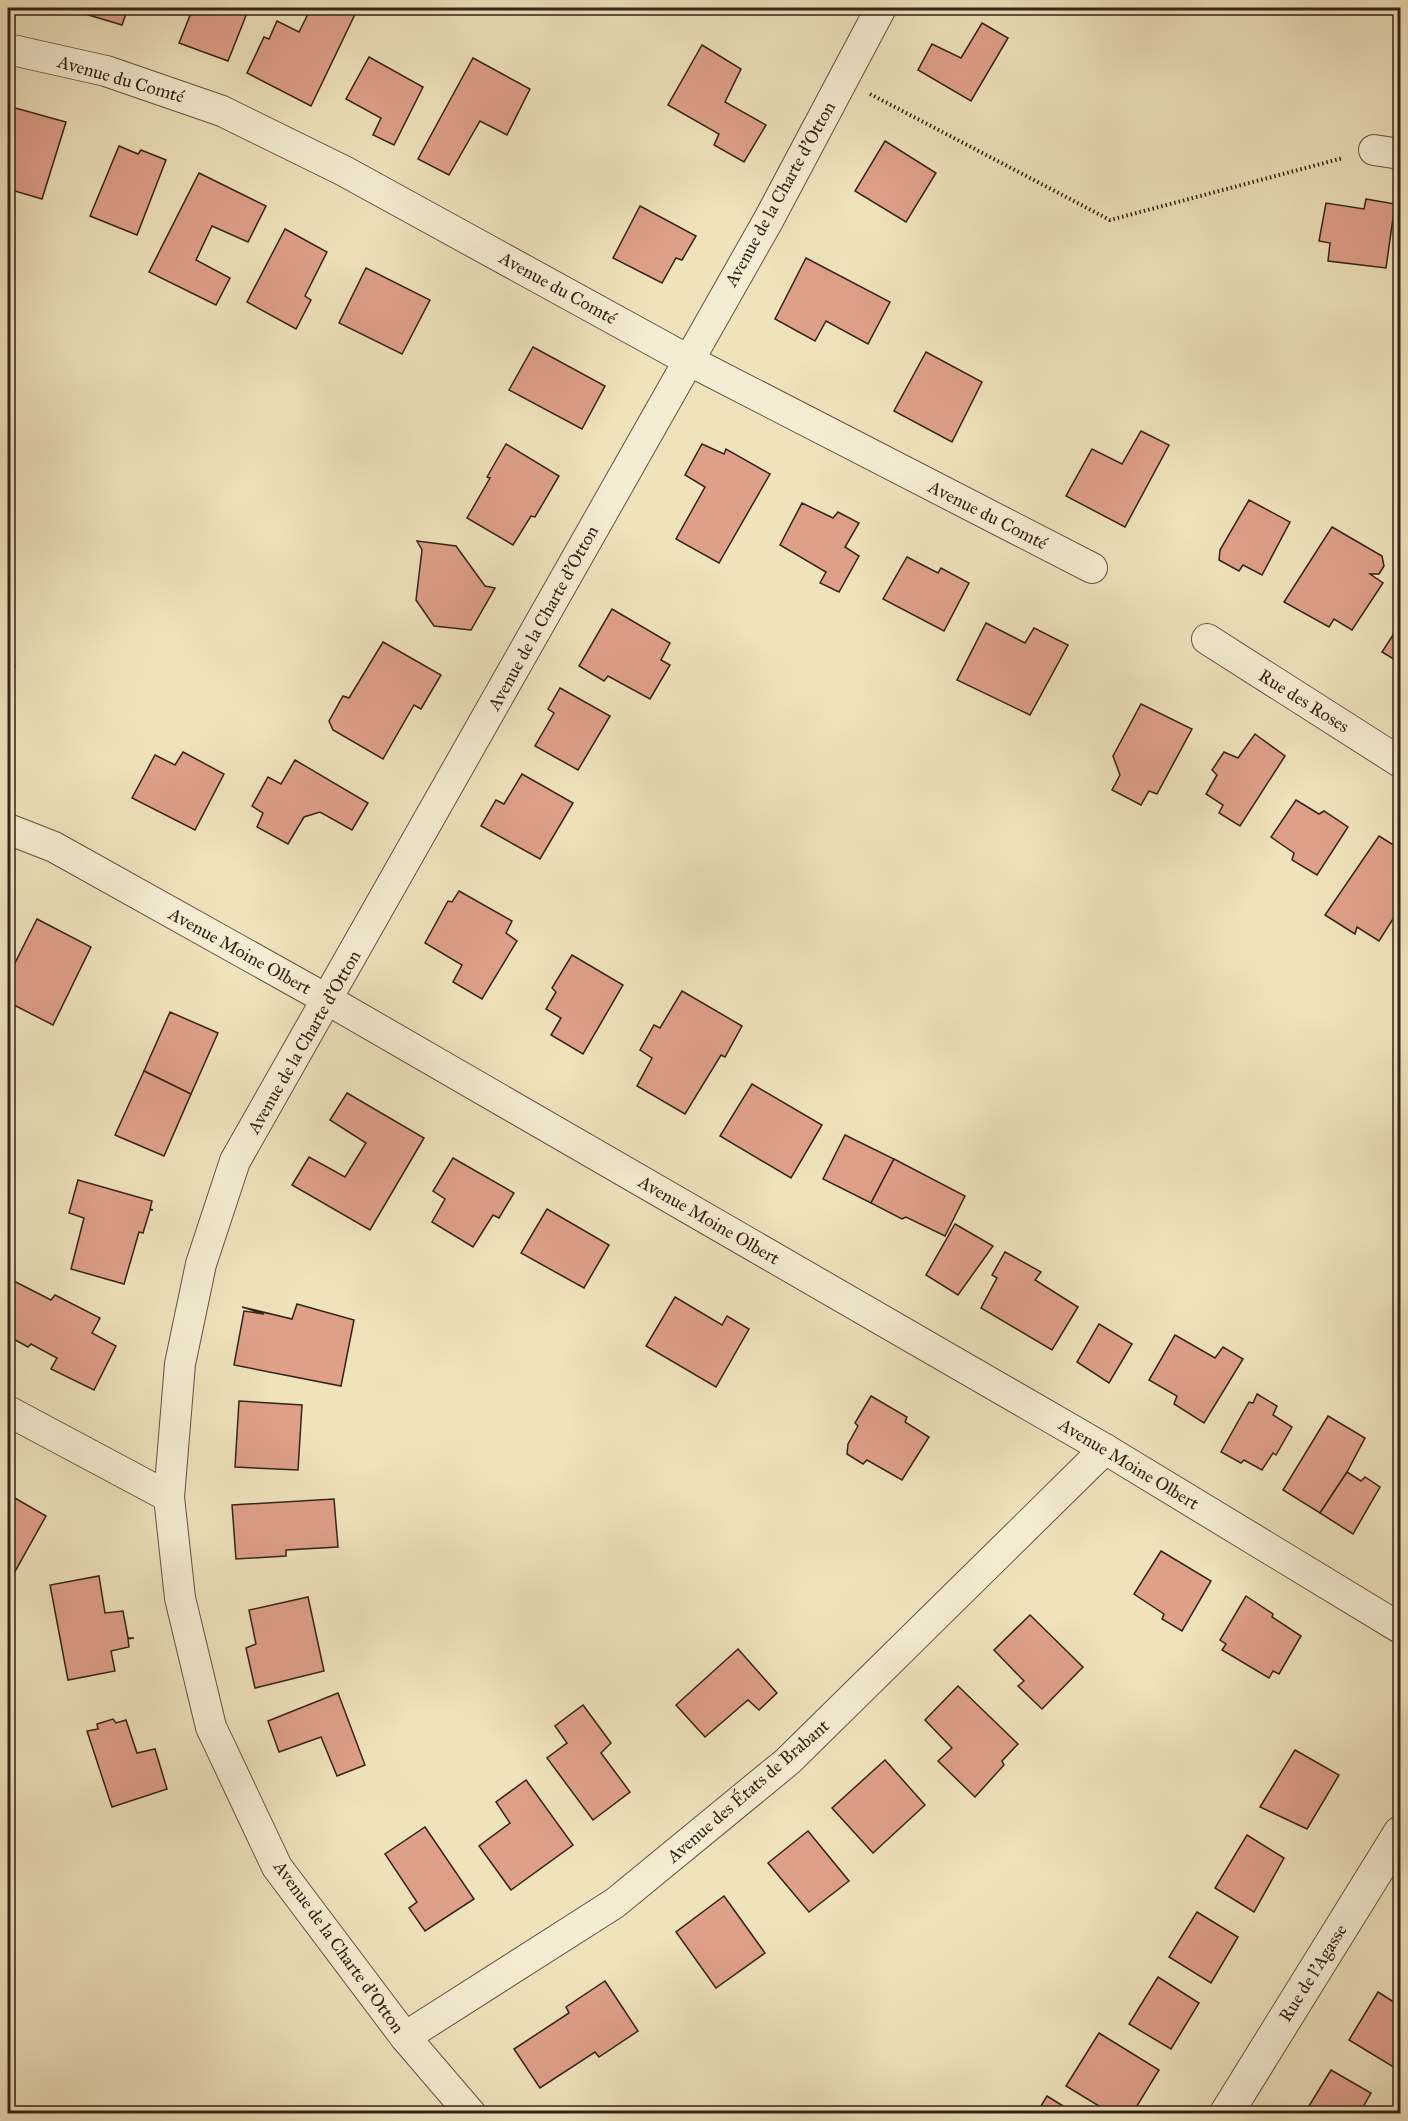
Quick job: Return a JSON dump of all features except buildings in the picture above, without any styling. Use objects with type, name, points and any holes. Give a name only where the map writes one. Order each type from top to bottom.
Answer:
[{"type":"street","name":"Avenue de la Charte d'Otton","points":[[471,2114],[405,2037],[277,1867],[211,1727],[180,1598],[169,1497],[180,1364],[201,1264],[236,1161],[769,219],[881,8]]},
{"type":"street","name":"Avenue du Comté","points":[[8,49],[105,71],[222,111],[344,171],[688,360],[1092,568]]},
{"type":"street","name":"Rue des Roses","points":[[1207,639],[1401,762]]},
{"type":"street","name":"Avenue Moine Olbert","points":[[8,829],[54,847],[328,1000],[1105,1449],[1401,1628]]},
{"type":"street","points":[[8,1411],[169,1497]]},
{"type":"street","name":"Avenue des États de Brabant","points":[[405,2037],[615,1903],[788,1761],[1105,1449]]},
{"type":"street","name":"Rue de l'Agasse","points":[[1226,2114],[1401,1833]]},
{"type":"path","points":[[843,80],[1110,220],[1387,152]]}]
